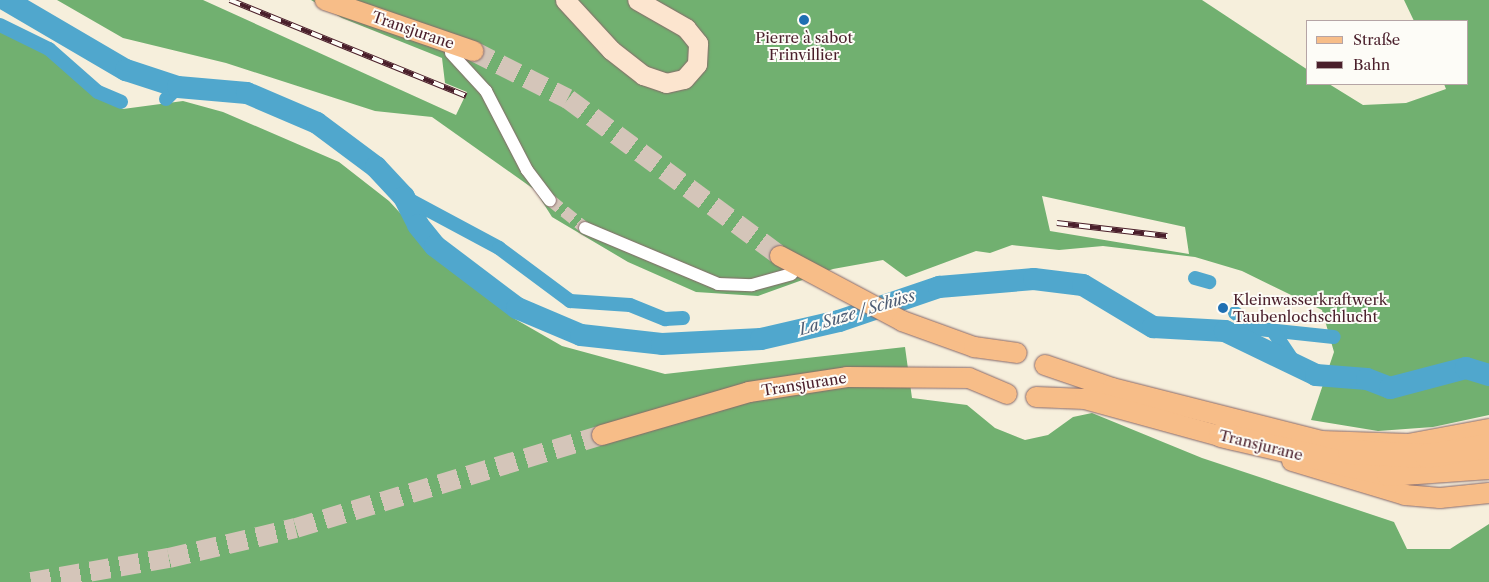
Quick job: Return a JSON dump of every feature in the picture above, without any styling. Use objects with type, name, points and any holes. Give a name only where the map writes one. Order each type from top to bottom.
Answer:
[{"type":"highway","name":"Transjurane","points":[[1221,435],[1362,470],[1436,474],[1489,467]]},
{"type":"highway","name":"Transjurane","points":[[1292,436],[1351,452],[1394,457],[1489,446]]},
{"type":"main road","name":"Transjurane","points":[[325,0],[473,50]]},
{"type":"main road","points":[[780,256],[801,274],[884,312],[953,340],[1017,354],[1032,354],[1045,365],[1047,383],[1036,397],[1021,400],[1008,394],[1000,371],[1017,354]]},
{"type":"main road","name":"Transjurane","points":[[1045,365],[1112,388],[1292,436]]},
{"type":"main road","name":"Transjurane","points":[[602,435],[773,388],[847,376],[905,374],[978,379],[1008,394]]},
{"type":"main road","name":"Transjurane","points":[[1036,397],[1079,398],[1221,435]]},
{"type":"main road","points":[[1292,436],[1376,446],[1420,443],[1489,429]]},
{"type":"main road","points":[[1221,435],[1386,492],[1440,498],[1489,493]]},
{"type":"street","points":[[565,0],[611,50],[643,75],[666,83],[684,79],[697,64],[698,43],[686,28],[637,0]]},
{"type":"street","points":[[452,53],[486,91],[527,170],[550,200]]},
{"type":"street","points":[[585,228],[718,284],[752,285],[801,274]]},
{"type":"green space","points":[[57,0],[203,0],[456,115],[467,92],[445,83],[442,58],[342,18],[311,0],[1202,0],[1306,69],[1306,85],[1331,85],[1363,105],[1406,103],[1446,89],[1444,85],[1469,85],[1469,20],[1414,20],[1404,0],[1489,0],[1489,415],[1433,427],[1378,431],[1311,420],[1334,352],[1322,310],[1242,271],[1195,257],[1103,246],[1059,250],[1012,245],[990,253],[976,251],[906,277],[883,260],[833,269],[758,296],[696,292],[628,262],[552,217],[535,190],[432,117],[375,111],[226,63],[123,38]],"holes":[[[1042,196],[1185,227],[1189,254],[1050,231]]]},
{"type":"green space","points":[[0,23],[51,51],[91,92],[123,109],[183,101],[223,112],[339,162],[389,201],[452,269],[515,319],[562,346],[665,374],[905,347],[912,398],[967,405],[995,428],[1025,440],[1048,435],[1073,417],[1092,413],[1202,458],[1394,522],[1407,549],[1450,549],[1489,524],[1489,582],[0,582]]},
{"type":"waterway","name":"La Suze / Schüss","points":[[6,0],[126,70],[178,87],[247,93],[317,123],[376,167],[404,197],[418,225],[435,246],[517,308],[581,335],[662,344],[761,339],[839,321],[939,287],[1034,279],[1083,285],[1153,327],[1225,331],[1316,375],[1367,379],[1390,388],[1466,368],[1489,375]]},
{"type":"waterway","points":[[0,25],[49,49],[98,92],[121,102]]},
{"type":"waterway","points":[[166,99],[178,87]]},
{"type":"waterway","points":[[404,197],[499,248],[570,301],[630,305],[665,319],[683,318]]},
{"type":"waterway","points":[[1195,278],[1209,282]]},
{"type":"waterway","points":[[1235,313],[1259,329]]},
{"type":"waterway","points":[[1225,331],[1259,329],[1334,337]]},
{"type":"waterway","points":[[1273,331],[1295,364]]},
{"type":"tunnel","points":[[473,51],[568,99],[780,256]]},
{"type":"tunnel","points":[[550,200],[585,228]]},
{"type":"tunnel","points":[[31,582],[169,558],[296,528],[602,435]]},
{"type":"railway","points":[[230,0],[466,96]]},
{"type":"railway","points":[[1057,223],[1167,236]]},
{"type":"place","name":"Pierre à sabot Frinvillier","points":[[804,20]]},
{"type":"place","name":"Kleinwasserkraftwerk Taubenlochschlucht","points":[[1223,308]]}]
